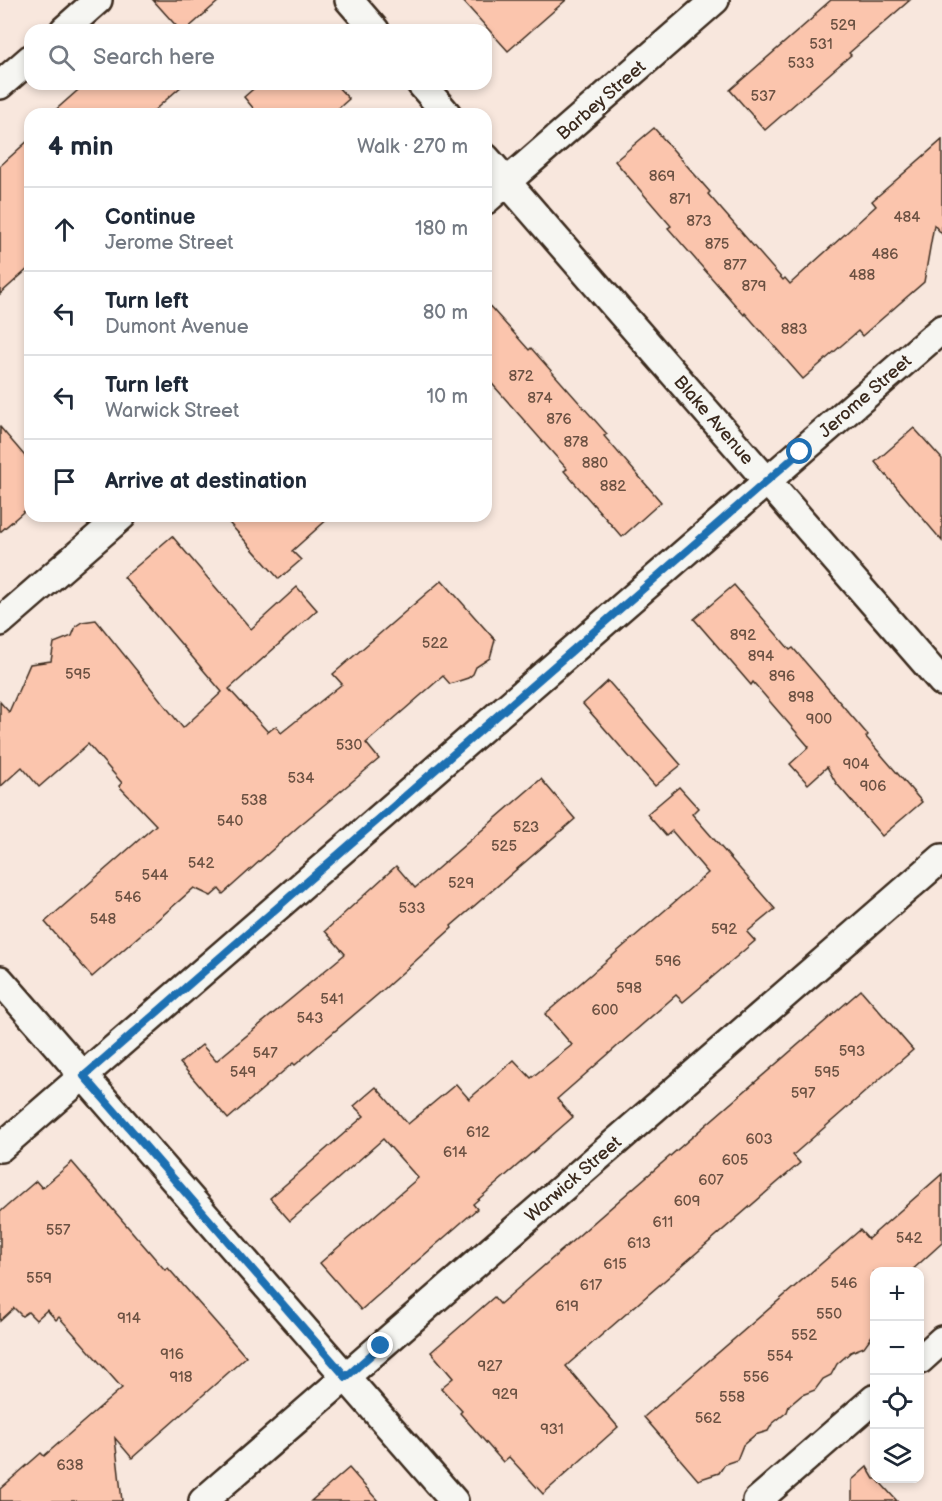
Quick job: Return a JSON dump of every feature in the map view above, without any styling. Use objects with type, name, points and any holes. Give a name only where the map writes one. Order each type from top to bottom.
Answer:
[{"type":"street","points":[[71,24],[98,0]]},
{"type":"street","points":[[349,0],[370,24]]},
{"type":"street","name":"Barbey Street","points":[[492,195],[715,0]]},
{"type":"street","points":[[0,85],[24,64]]},
{"type":"street","points":[[427,90],[442,108]]},
{"type":"street","name":"Blake Avenue","points":[[492,165],[942,682]]},
{"type":"street","name":"Jerome Street","points":[[0,1149],[942,329]]},
{"type":"street","points":[[0,622],[115,522]]},
{"type":"street","name":"Warwick Street","points":[[203,1501],[942,858]]},
{"type":"street","points":[[0,980],[454,1501]]},
{"type":"street","points":[[924,1356],[942,1340]]},
{"type":"street","points":[[757,1501],[870,1402]]},
{"type":"building","points":[[153,0],[220,0],[193,24],[175,24]]},
{"type":"building","points":[[462,0],[566,0],[508,51],[492,33],[492,24],[484,24]]},
{"type":"building","points":[[831,0],[910,0],[765,130],[730,90]]},
{"type":"building","points":[[78,90],[177,90],[157,108],[58,108]]},
{"type":"building","points":[[252,90],[341,90],[349,99],[339,108],[253,108],[244,97]]},
{"type":"building","points":[[654,128],[710,192],[708,194],[783,280],[785,278],[790,284],[876,206],[872,201],[942,140],[942,234],[934,225],[924,282],[862,336],[858,331],[803,379],[668,228],[671,226],[615,161]]},
{"type":"building","points":[[24,144],[24,272],[0,294],[0,166]]},
{"type":"building","points":[[492,309],[529,350],[531,348],[607,434],[604,436],[661,502],[622,537],[564,471],[567,469],[492,384]]},
{"type":"building","points":[[0,427],[24,455],[24,511],[0,532]]},
{"type":"building","points":[[914,428],[942,459],[942,541],[875,462]]},
{"type":"building","points":[[228,522],[324,522],[292,551],[301,560],[279,579]]},
{"type":"building","points":[[172,536],[251,629],[297,587],[317,610],[229,689],[268,732],[276,726],[281,733],[342,684],[333,674],[442,580],[495,640],[490,658],[476,667],[468,678],[450,684],[443,676],[366,743],[379,759],[223,894],[219,889],[211,896],[194,888],[92,977],[45,922],[156,825],[119,786],[122,783],[88,744],[39,787],[22,767],[0,787],[0,702],[9,712],[30,664],[51,661],[54,643],[72,636],[76,626],[82,622],[96,620],[183,728],[222,692],[124,577]]},
{"type":"building","points":[[734,585],[790,650],[793,648],[922,802],[882,836],[836,783],[827,767],[808,784],[790,764],[809,747],[694,619]]},
{"type":"building","points":[[608,681],[681,765],[655,786],[583,704]]},
{"type":"building","points":[[541,779],[575,819],[451,926],[452,928],[383,990],[228,1119],[180,1063],[202,1045],[216,1061],[345,954],[325,931],[396,866],[415,888]]},
{"type":"building","points":[[679,787],[698,808],[692,814],[775,909],[747,932],[755,941],[683,1002],[676,995],[557,1099],[573,1117],[473,1204],[477,1209],[361,1310],[320,1263],[418,1178],[383,1139],[290,1221],[270,1198],[364,1116],[354,1106],[376,1087],[408,1124],[456,1084],[469,1099],[514,1060],[531,1078],[572,1045],[545,1014],[708,873],[672,831],[666,836],[647,814]]},
{"type":"building","points":[[861,990],[913,1050],[793,1155],[800,1163],[566,1366],[618,1427],[543,1494],[509,1457],[503,1462],[460,1413],[462,1411],[441,1388],[453,1378],[431,1352],[494,1297],[500,1304]]},
{"type":"building","points":[[72,1162],[165,1270],[168,1268],[246,1357],[132,1458],[115,1438],[122,1501],[0,1501],[0,1489],[41,1453],[44,1456],[122,1388],[59,1317],[56,1320],[47,1310],[36,1320],[28,1312],[22,1316],[14,1308],[0,1321],[0,1212],[36,1181],[42,1188]]},
{"type":"building","points":[[942,1174],[942,1243],[916,1267],[870,1267],[870,1339],[864,1347],[851,1352],[837,1364],[831,1375],[823,1379],[815,1390],[802,1395],[789,1406],[787,1412],[772,1424],[768,1431],[755,1435],[743,1445],[737,1460],[725,1464],[719,1473],[698,1480],[644,1417],[860,1230],[868,1239]]},
{"type":"building","points":[[867,1467],[870,1472],[870,1483],[881,1483],[897,1501],[852,1501],[852,1480]]},
{"type":"building","points":[[349,1468],[378,1501],[311,1501]]},
{"type":"route","points":[[381,1346],[346,1377],[84,1076],[800,452]]}]
